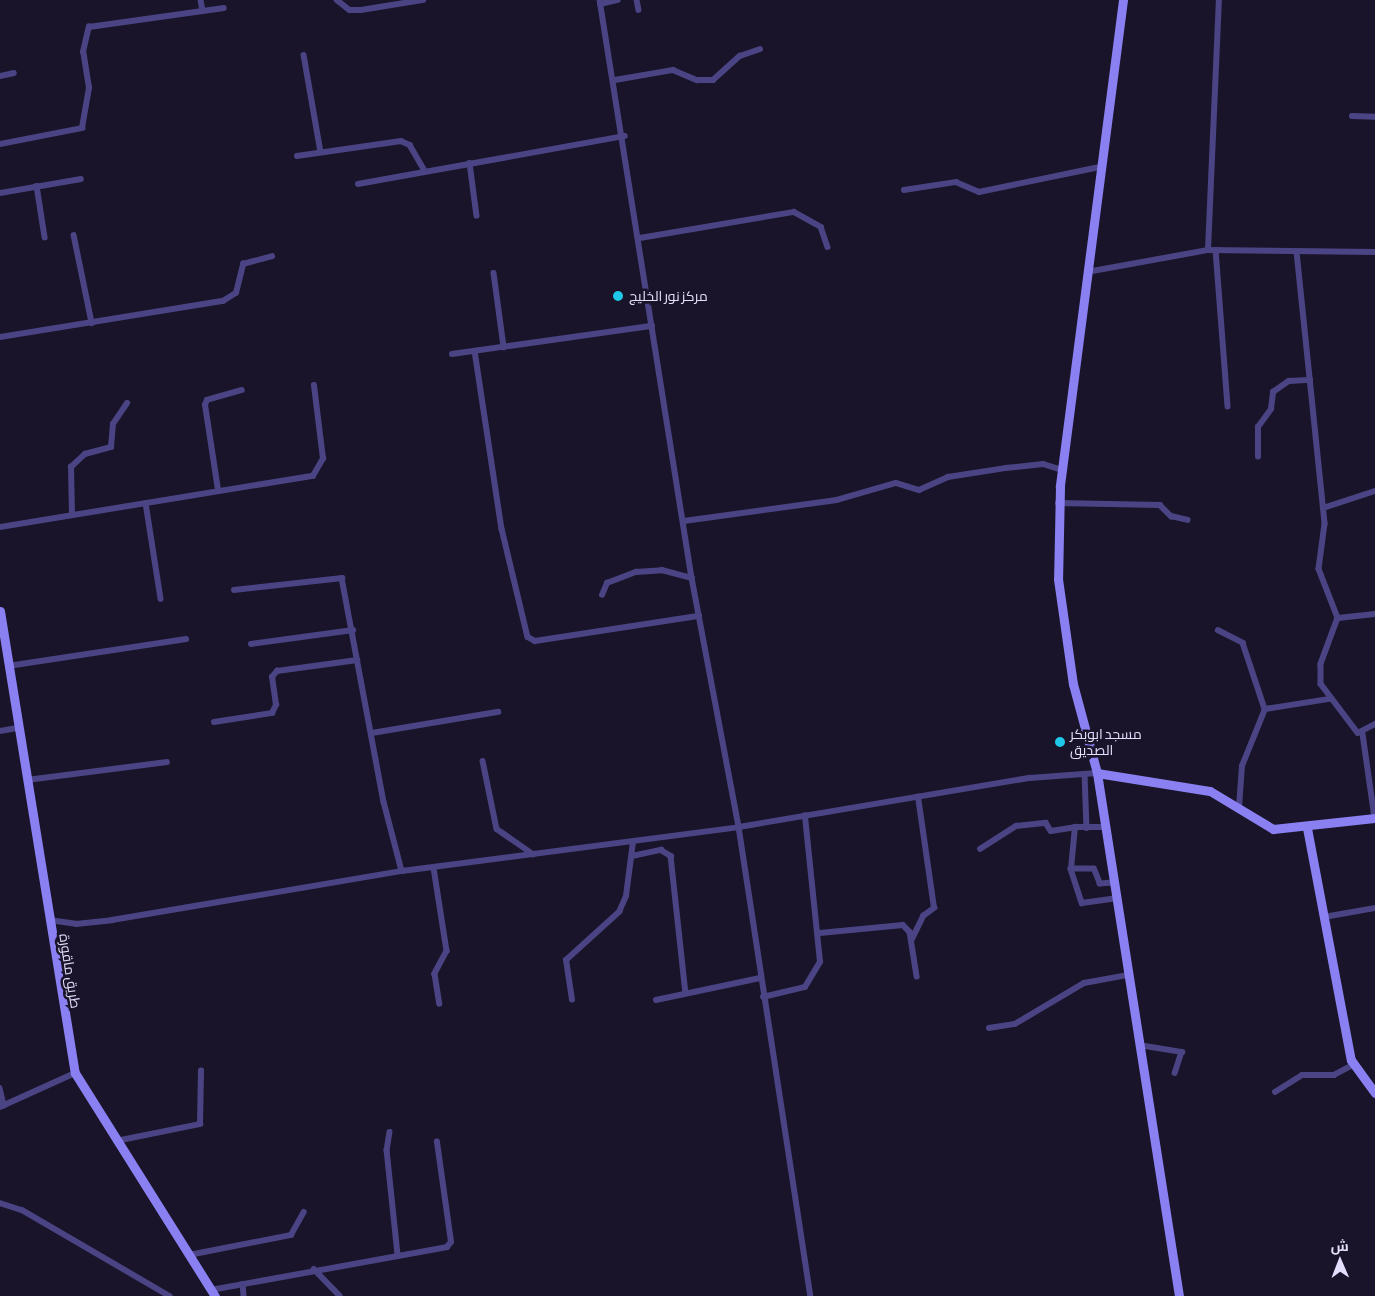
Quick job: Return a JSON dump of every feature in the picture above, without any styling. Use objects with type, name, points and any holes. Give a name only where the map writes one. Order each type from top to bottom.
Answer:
[{"type":"street","points":[[201,0],[203,11]]},
{"type":"street","points":[[337,0],[350,10],[361,10],[423,0]]},
{"type":"street","points":[[618,0],[600,2],[625,136],[652,326],[692,578],[739,827],[763,998],[811,1296]]},
{"type":"street","points":[[637,0],[639,10]]},
{"type":"street","points":[[1123,0],[1086,272],[1058,503],[1058,578],[1073,684],[1097,773],[1179,1296]]},
{"type":"street","points":[[1208,250],[1219,0]]},
{"type":"street","points":[[0,144],[82,128],[88,88],[83,52],[89,27],[224,8]]},
{"type":"street","points":[[615,80],[673,70],[697,80],[713,80],[740,56],[760,49]]},
{"type":"street","points":[[304,55],[321,152]]},
{"type":"street","points":[[0,76],[14,74]]},
{"type":"street","points":[[1352,116],[1375,117]]},
{"type":"street","points":[[358,184],[625,136]]},
{"type":"street","points":[[297,156],[401,141],[410,146],[425,171]]},
{"type":"street","points":[[470,163],[477,216]]},
{"type":"street","points":[[904,190],[956,182],[979,192],[1100,167]]},
{"type":"street","points":[[0,193],[81,179]]},
{"type":"street","points":[[37,186],[46,237]]},
{"type":"street","points":[[640,238],[794,212],[821,227],[828,247]]},
{"type":"street","points":[[74,235],[92,323]]},
{"type":"street","points":[[1086,272],[1208,250],[1375,252]]},
{"type":"street","points":[[1216,250],[1228,408]]},
{"type":"street","points":[[49,920],[76,924],[112,920],[402,872],[739,827],[918,797],[1097,773],[1210,791],[1239,807],[1266,828],[1306,828],[1375,818],[1363,734],[1329,699],[1319,673],[1338,618],[1318,569],[1325,529],[1297,252]]},
{"type":"street","points":[[0,337],[229,299],[236,293],[243,264],[272,256]]},
{"type":"street","points":[[494,273],[504,347]]},
{"type":"street","points":[[452,354],[652,326]]},
{"type":"street","points":[[475,351],[502,529],[528,637],[535,641],[699,616]]},
{"type":"street","points":[[1258,457],[1258,426],[1271,409],[1276,388],[1310,380]]},
{"type":"street","points":[[0,527],[218,490],[306,478],[318,471],[323,459],[314,386]]},
{"type":"street","points":[[218,490],[205,405],[242,390]]},
{"type":"street","points":[[72,515],[71,467],[85,454],[110,447],[113,422],[128,403]]},
{"type":"street","points":[[684,521],[837,500],[896,483],[919,490],[948,477],[1006,468],[1043,464],[1063,470]]},
{"type":"street","points":[[1323,508],[1375,491]]},
{"type":"street","points":[[146,503],[161,599]]},
{"type":"street","points":[[1058,503],[1160,505],[1171,516],[1188,520]]},
{"type":"street","points":[[602,595],[607,583],[636,572],[662,570],[692,578]]},
{"type":"street","points":[[234,590],[338,576],[345,582],[357,660],[402,872]]},
{"type":"street","name":"طريق ماقورة","points":[[0,612],[17,728],[75,1073],[213,1293]]},
{"type":"street","points":[[1338,618],[1375,614]]},
{"type":"street","points":[[251,644],[353,630]]},
{"type":"street","points":[[1218,630],[1243,643],[1265,709],[1242,766],[1239,807]]},
{"type":"street","points":[[8,666],[186,639]]},
{"type":"street","points":[[214,722],[272,712],[276,706],[272,677],[277,671],[357,660]]},
{"type":"street","points":[[1265,709],[1329,699]]},
{"type":"street","points":[[372,733],[498,712]]},
{"type":"street","points":[[1363,734],[1375,724]]},
{"type":"street","points":[[0,731],[17,728]]},
{"type":"street","points":[[483,761],[497,829],[533,854]]},
{"type":"street","points":[[26,780],[167,762]]},
{"type":"street","points":[[1085,774],[1087,828]]},
{"type":"street","points":[[911,941],[923,916],[934,908],[918,797]]},
{"type":"street","points":[[763,998],[811,982],[820,962],[820,932],[805,816]]},
{"type":"street","points":[[980,849],[1016,826],[1046,823],[1051,831],[1104,827]]},
{"type":"street","points":[[1075,828],[1072,869],[1082,903],[1116,898]]},
{"type":"street","points":[[1306,828],[1353,1065],[1375,1093]]},
{"type":"street","points":[[572,1000],[566,960],[618,912],[632,856],[632,842]]},
{"type":"street","points":[[632,856],[661,850],[671,856],[686,993]]},
{"type":"street","points":[[434,868],[446,951],[435,974],[440,1004]]},
{"type":"street","points":[[1072,869],[1094,869],[1100,884],[1113,883]]},
{"type":"street","points":[[1324,917],[1375,908]]},
{"type":"street","points":[[820,932],[903,925],[911,941],[917,976]]},
{"type":"street","points":[[988,1028],[1016,1024],[1084,983],[1128,975]]},
{"type":"street","points":[[656,1000],[760,978]]},
{"type":"street","points":[[1140,1045],[1182,1052],[1175,1073]]},
{"type":"street","points":[[1275,1092],[1302,1075],[1334,1076],[1353,1065]]},
{"type":"street","points":[[116,1141],[200,1124],[201,1071]]},
{"type":"street","points":[[0,1088],[2,1106],[75,1073]]},
{"type":"street","points":[[390,1132],[387,1150],[398,1256]]},
{"type":"street","points":[[213,1293],[243,1284],[314,1269],[447,1247],[451,1242],[437,1142]]},
{"type":"street","points":[[0,1203],[22,1210],[170,1296]]},
{"type":"street","points":[[189,1255],[291,1235],[304,1212]]},
{"type":"street","points":[[314,1269],[340,1296]]},
{"type":"street","points":[[243,1284],[244,1296]]},
{"type":"place","name":"مركز نور الخليج","points":[[618,296]]},
{"type":"place","name":"مسجد ابوبكر الصديق","points":[[1060,742]]}]
